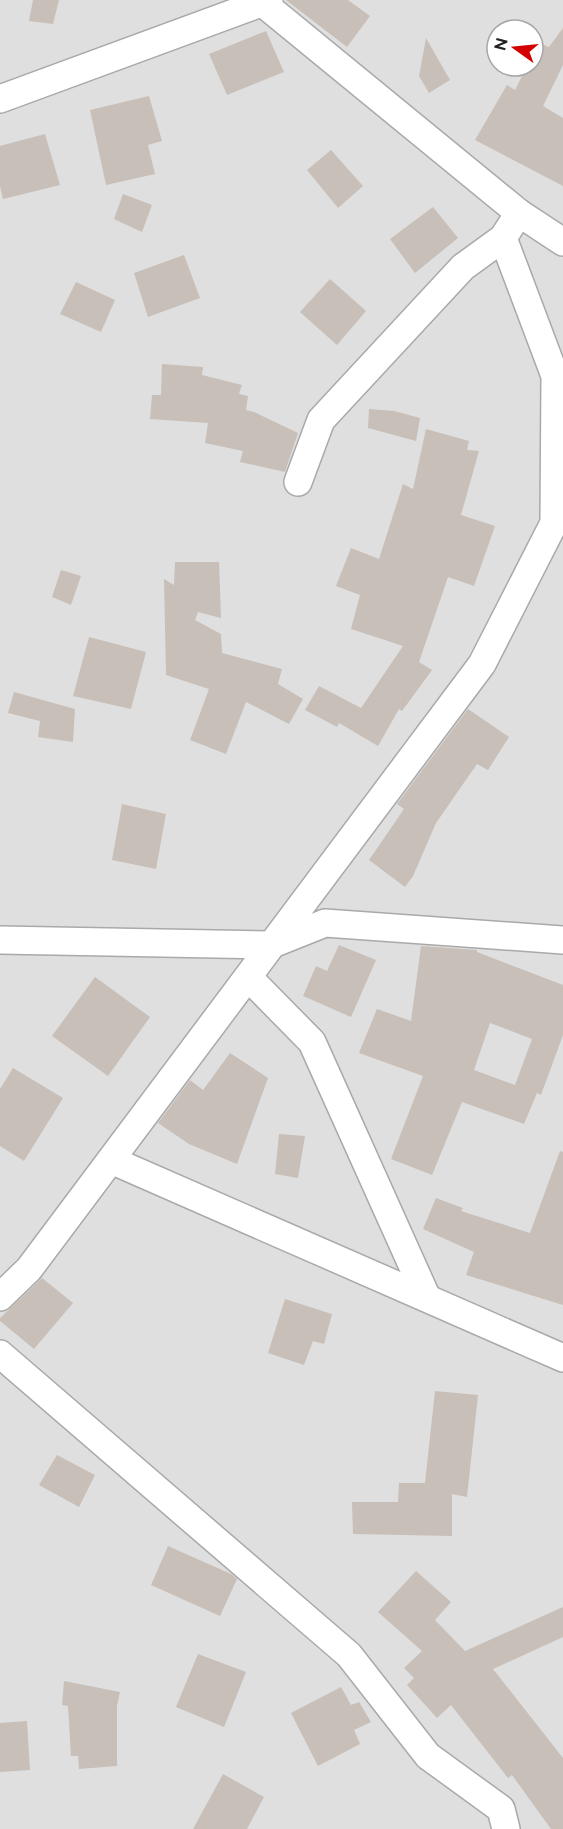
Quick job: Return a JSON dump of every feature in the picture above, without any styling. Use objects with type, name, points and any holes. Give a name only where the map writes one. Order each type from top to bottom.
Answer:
[{"type":"street","points":[[0,99],[263,1],[519,213],[563,242]]},
{"type":"street","points":[[298,482],[321,420],[463,267],[503,238],[519,213]]},
{"type":"street","points":[[0,1297],[29,1269],[482,664],[554,523],[555,376],[503,238]]},
{"type":"street","points":[[0,940],[270,945],[325,923],[563,940]]},
{"type":"street","points":[[249,978],[312,1042],[428,1298]]},
{"type":"street","points":[[111,1160],[563,1358]]},
{"type":"street","points":[[0,1354],[349,1655],[428,1756],[501,1809],[506,1829]]},
{"type":"shaded area","points":[[0,0],[563,0],[563,1829],[0,1829]]},
{"type":"building","points":[[33,0],[59,0],[53,24],[29,21]]},
{"type":"building","points":[[286,0],[348,0],[370,16],[347,47]]},
{"type":"building","points":[[563,28],[563,65],[543,106],[563,118],[563,186],[475,140],[507,85],[515,90],[521,78],[545,78],[545,45],[549,47]]},
{"type":"building","points":[[266,31],[284,72],[227,95],[209,54]]},
{"type":"building","points":[[426,38],[450,80],[429,93],[419,76]]},
{"type":"building","points":[[149,96],[162,141],[148,145],[155,174],[106,185],[90,110]]},
{"type":"building","points":[[45,134],[60,185],[3,199],[0,186],[0,146]]},
{"type":"building","points":[[331,150],[363,186],[338,208],[307,170]]},
{"type":"building","points":[[123,194],[152,205],[142,232],[114,219]]},
{"type":"building","points":[[433,207],[458,238],[415,273],[390,239]]},
{"type":"building","points":[[184,255],[200,298],[148,317],[134,273]]},
{"type":"building","points":[[330,279],[366,311],[337,345],[300,312]]},
{"type":"building","points":[[76,282],[115,300],[101,332],[60,314]]},
{"type":"building","points":[[162,364],[203,367],[202,375],[242,385],[239,394],[248,396],[246,410],[298,433],[285,472],[240,462],[243,451],[205,443],[208,423],[150,419],[152,395],[161,395]]},
{"type":"building","points":[[369,409],[394,411],[420,418],[416,441],[368,428]]},
{"type":"building","points":[[426,429],[469,441],[467,450],[479,451],[461,515],[495,526],[474,586],[448,577],[419,662],[432,670],[402,711],[399,709],[378,746],[339,723],[337,727],[305,710],[319,686],[361,708],[403,646],[351,629],[360,595],[336,586],[351,548],[379,559],[403,484],[413,489]]},
{"type":"building","points":[[175,562],[219,562],[221,618],[198,612],[195,620],[221,634],[222,653],[282,669],[278,684],[303,699],[289,724],[246,702],[226,754],[190,740],[209,689],[166,675],[164,579],[174,585]]},
{"type":"building","points":[[61,570],[81,576],[71,605],[52,597]]},
{"type":"building","points":[[89,637],[146,652],[131,709],[73,696]]},
{"type":"building","points":[[14,692],[75,709],[73,742],[38,737],[40,721],[8,713]]},
{"type":"building","points":[[468,709],[509,737],[488,770],[477,764],[436,823],[413,876],[405,887],[369,860],[404,809],[397,804]]},
{"type":"building","points":[[122,804],[166,814],[156,869],[112,860]]},
{"type":"building","points":[[339,945],[376,960],[351,1017],[303,996],[316,966],[327,971]]},
{"type":"building","points":[[421,946],[477,950],[477,952],[563,985],[563,1035],[541,1095],[537,1093],[524,1124],[462,1102],[432,1175],[391,1159],[423,1076],[359,1053],[377,1009],[411,1021]],"holes":[[[490,1023],[532,1039],[515,1085],[474,1070]]]},
{"type":"building","points":[[95,977],[150,1017],[108,1076],[52,1036]]},
{"type":"building","points":[[230,1053],[268,1078],[237,1164],[189,1144],[158,1123],[190,1080],[203,1090]]},
{"type":"building","points":[[13,1068],[63,1098],[24,1161],[0,1146],[0,1089]]},
{"type":"building","points":[[279,1134],[305,1136],[298,1178],[275,1174]]},
{"type":"building","points":[[560,1151],[563,1152],[563,1305],[466,1275],[474,1252],[423,1229],[436,1198],[463,1208],[461,1211],[530,1233]]},
{"type":"building","points":[[42,1278],[73,1303],[34,1349],[0,1321],[0,1318]]},
{"type":"building","points":[[285,1299],[332,1314],[324,1344],[313,1341],[304,1365],[268,1353]]},
{"type":"building","points":[[435,1391],[478,1395],[467,1497],[452,1494],[452,1536],[353,1534],[352,1502],[398,1502],[399,1483],[425,1483]]},
{"type":"building","points":[[57,1455],[95,1475],[79,1507],[39,1485]]},
{"type":"building","points":[[168,1546],[231,1574],[237,1579],[220,1616],[151,1585]]},
{"type":"building","points":[[416,1571],[451,1602],[435,1620],[465,1651],[563,1607],[563,1637],[493,1669],[563,1758],[563,1829],[551,1829],[512,1775],[508,1778],[451,1705],[437,1718],[407,1685],[414,1678],[404,1668],[422,1651],[378,1612]]},
{"type":"building","points":[[198,1654],[246,1672],[224,1727],[176,1707]]},
{"type":"building","points":[[64,1681],[120,1692],[117,1706],[117,1766],[79,1769],[78,1756],[71,1756],[68,1706],[62,1705]]},
{"type":"building","points":[[341,1687],[351,1705],[359,1702],[371,1722],[354,1730],[360,1744],[318,1766],[291,1713]]},
{"type":"building","points":[[27,1721],[30,1770],[0,1772],[0,1723]]},
{"type":"building","points":[[223,1774],[264,1797],[247,1829],[193,1829]]}]
